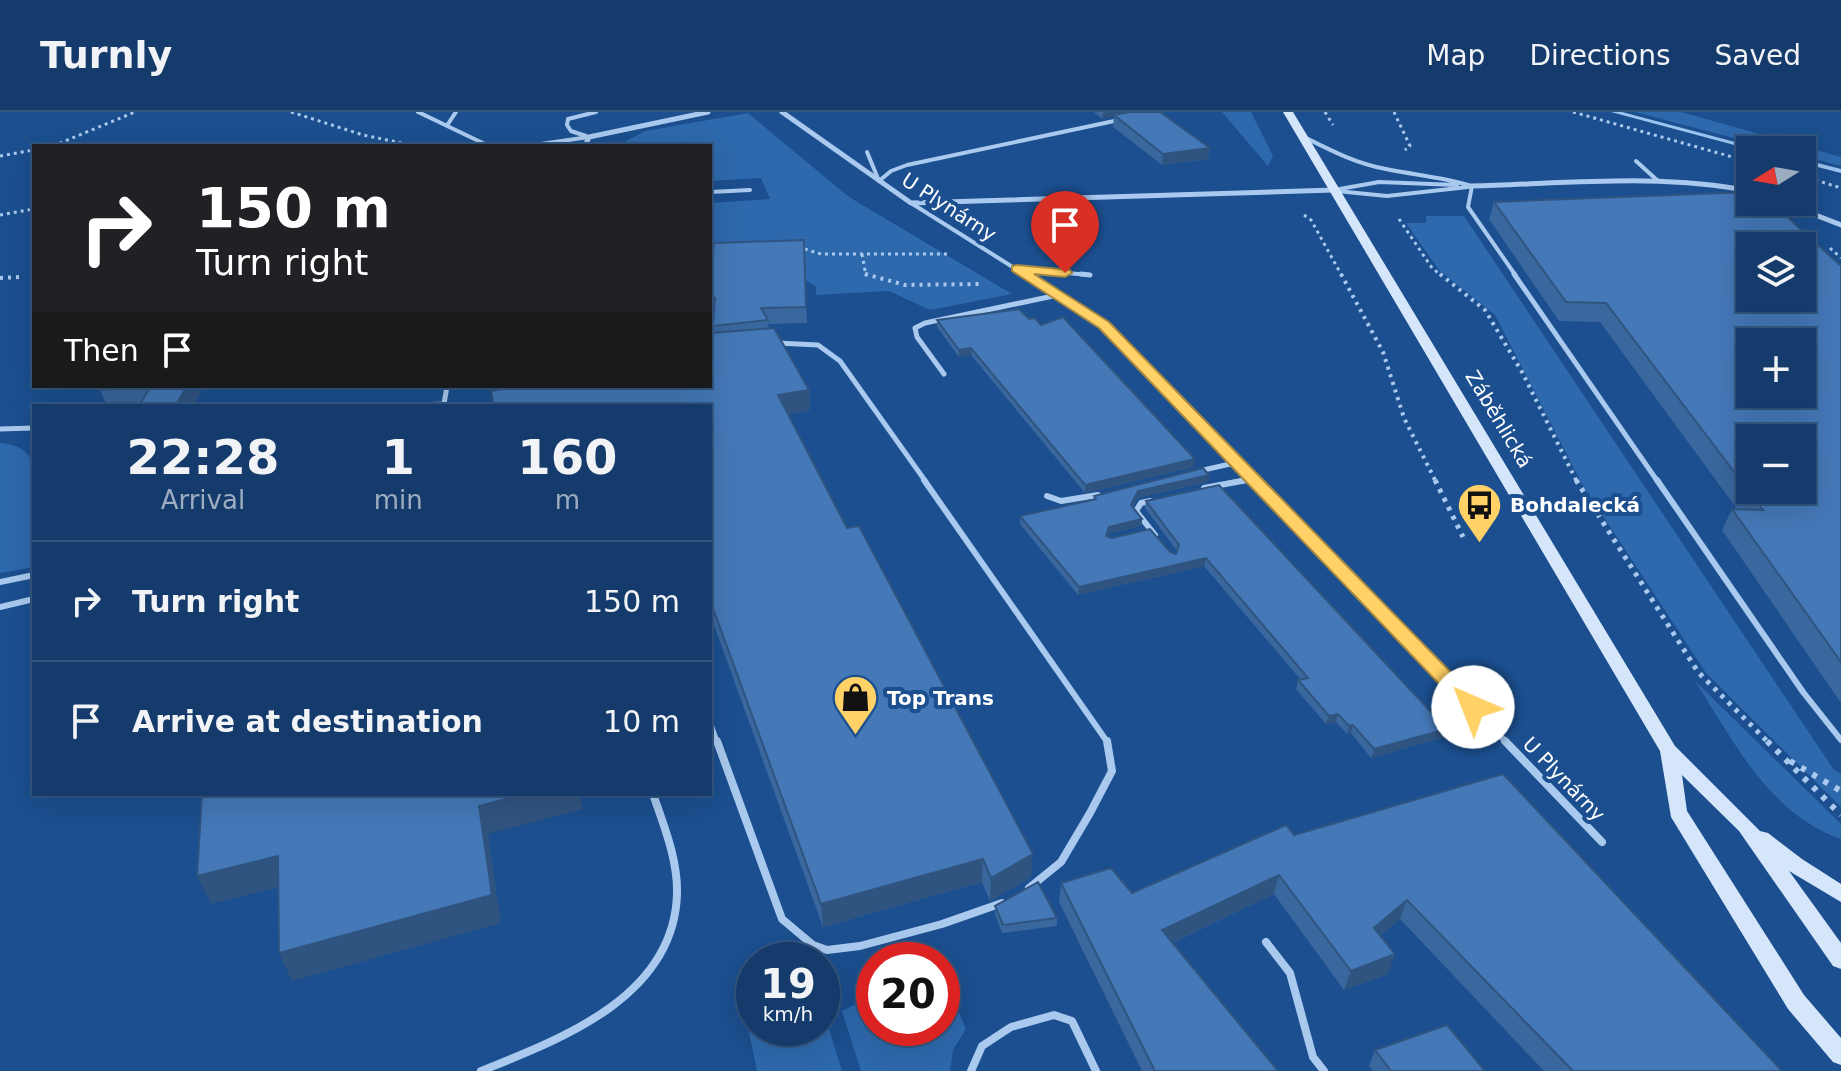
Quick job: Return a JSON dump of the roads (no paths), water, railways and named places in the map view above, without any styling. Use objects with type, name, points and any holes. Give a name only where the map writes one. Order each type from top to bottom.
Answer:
[{"type":"street","points":[[586,144],[589,137],[708,112]]},
{"type":"street","name":"U Plynárny","points":[[782,112],[911,203]]},
{"type":"street","name":"Záběhlická","points":[[1288,112],[1669,751],[1746,826],[1841,960]]},
{"type":"street","points":[[1472,186],[1658,181],[1710,183],[1736,188]]},
{"type":"street","points":[[911,203],[1334,190]]},
{"type":"street","points":[[1816,215],[1841,225]]},
{"type":"street","name":"Záběhlická","points":[[1669,751],[1678,812],[1796,1002],[1841,1055]]},
{"type":"street","points":[[1746,826],[1795,865],[1841,894]]},
{"type":"lane","points":[[418,112],[485,144]]},
{"type":"lane","points":[[448,124],[456,112]]},
{"type":"lane","points":[[589,137],[571,131],[567,125],[568,119],[596,112]]},
{"type":"lane","points":[[867,152],[879,181],[891,171],[907,165],[1133,117]]},
{"type":"lane","points":[[541,144],[589,137]]},
{"type":"lane","points":[[1303,137],[1340,155],[1374,166],[1401,173],[1435,175],[1472,186]]},
{"type":"lane","points":[[1636,161],[1658,181]]},
{"type":"lane","points":[[1334,190],[1358,182],[1413,181],[1472,186]]},
{"type":"lane","points":[[1334,190],[1383,196],[1472,186]]},
{"type":"lane","points":[[1472,186],[1468,207],[1803,692],[1841,740]]},
{"type":"lane","points":[[712,192],[750,190]]},
{"type":"lane","name":"U Plynárny","points":[[911,203],[1104,325],[1602,842]]},
{"type":"lane","points":[[1017,269],[1090,275]]},
{"type":"lane","points":[[944,374],[917,337],[915,328],[925,323],[1058,295]]},
{"type":"lane","points":[[712,728],[782,919],[806,942],[830,951],[920,931],[992,908],[1028,889],[1061,862],[1112,771],[1107,739],[840,361],[818,345],[775,343]]},
{"type":"lane","points":[[0,429],[32,428]]},
{"type":"lane","points":[[1185,474],[1239,462]]},
{"type":"lane","points":[[1199,490],[1255,479]]},
{"type":"lane","points":[[1047,496],[1061,501],[1113,491]]},
{"type":"lane","points":[[1155,500],[1141,503],[1136,511],[1158,539]]},
{"type":"lane","points":[[1138,533],[1151,530]]},
{"type":"lane","points":[[0,582],[32,575]]},
{"type":"lane","points":[[0,607],[32,599]]},
{"type":"lane","points":[[481,1071],[552,1042],[620,1003],[659,961],[676,906],[673,858],[654,796]]},
{"type":"lane","points":[[1266,942],[1290,973],[1313,1057],[1324,1071]]},
{"type":"lane","points":[[971,1071],[982,1046],[1011,1027],[1054,1015],[1072,1021],[1096,1071]]},
{"type":"waterway","points":[[1614,112],[1736,144]]},
{"type":"waterway","points":[[1816,165],[1841,171]]},
{"type":"place","name":"Bohdalecká","points":[[1479,544]]},
{"type":"place","name":"Top Trans","points":[[856,737]]}]
